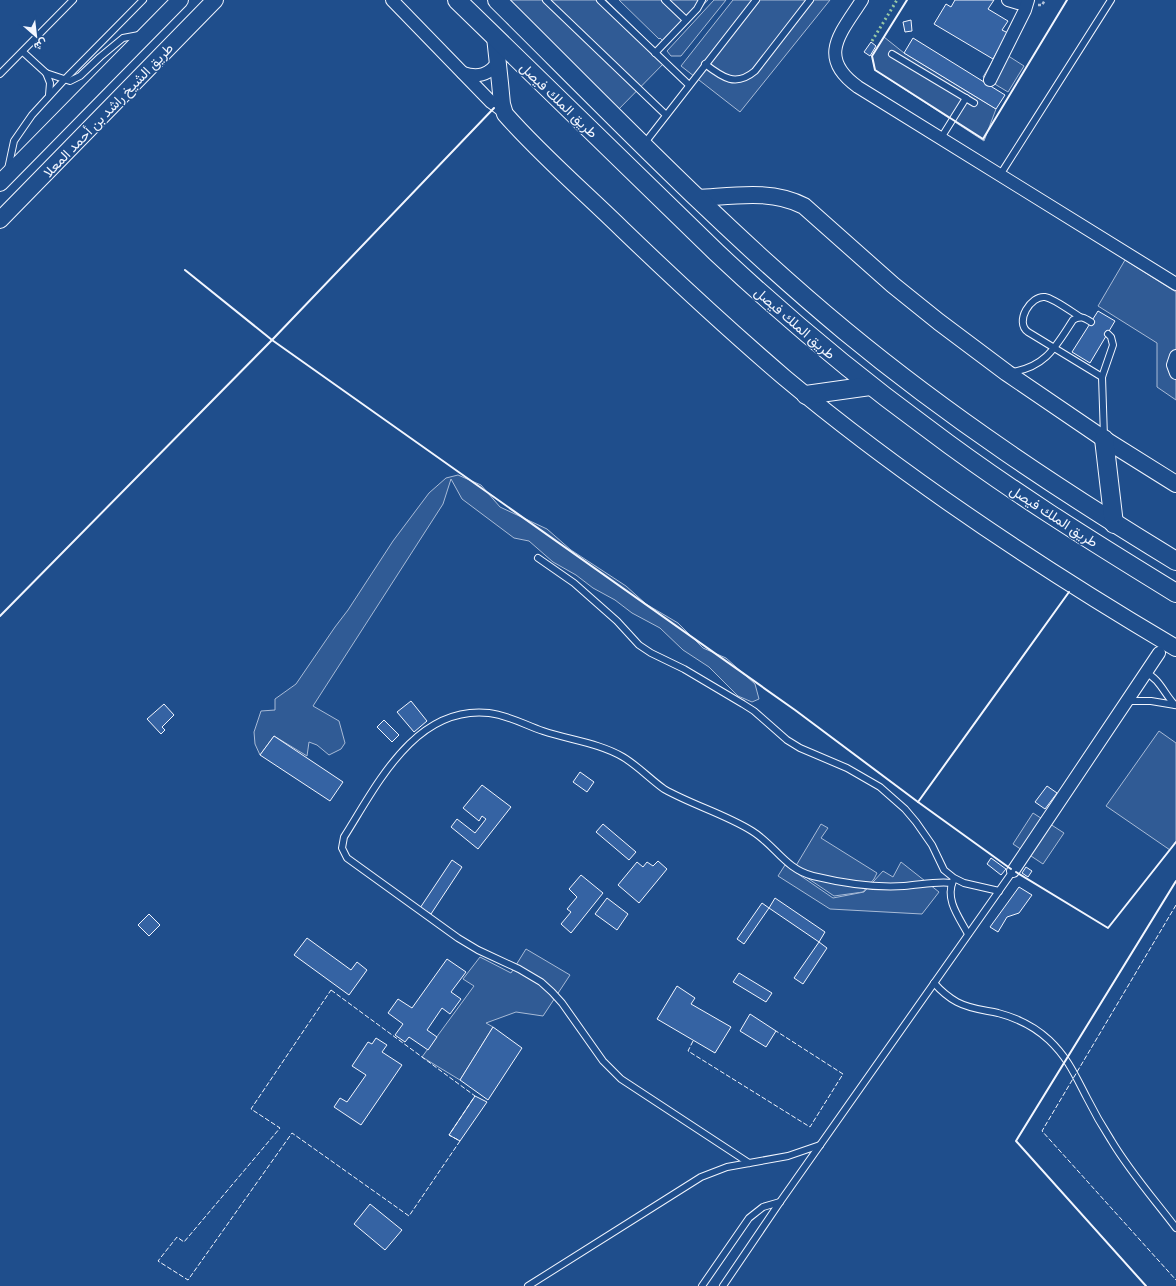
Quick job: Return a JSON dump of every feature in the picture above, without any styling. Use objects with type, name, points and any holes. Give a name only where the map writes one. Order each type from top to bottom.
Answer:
[{"type":"main road","name":"طريق الملك فيصل","points":[[456,0],[737,272],[812,338],[870,386],[927,429],[1017,492],[1056,518],[1176,592]]},
{"type":"main road","name":"طريق الملك فيصل","points":[[497,0],[734,233],[802,295],[943,408],[1026,466],[1114,524],[1176,561]]},
{"type":"main road","points":[[806,394],[870,386]]},
{"type":"main road","points":[[1104,439],[1114,524]]},
{"type":"street","name":"طريق الشيخ راشد بن أحمد المعلا","points":[[4,179],[180,0]]},
{"type":"street","name":"طريق الشيخ راشد بن أحمد المعلا","points":[[0,220],[216,0]]},
{"type":"street","points":[[392,0],[491,102],[503,111],[544,153],[733,334],[886,458],[983,527],[1096,601],[1176,648]]},
{"type":"street","points":[[862,0],[837,42],[835,57],[840,71],[844,76],[858,87],[1176,284]]},
{"type":"street","points":[[1008,0],[1018,3],[1028,0]]},
{"type":"street","points":[[990,80],[1025,10],[1028,0]]},
{"type":"street","points":[[495,37],[503,111]]},
{"type":"street","points":[[463,73],[476,76],[483,75],[489,72],[498,62]]},
{"type":"street","points":[[698,198],[775,195],[795,201],[804,206],[893,285],[1007,373],[1104,439],[1176,484]]},
{"type":"street","points":[[1176,356],[1173,365],[1176,373]]},
{"type":"street","points":[[1013,871],[1159,653]]},
{"type":"lane","points":[[0,74],[73,0]]},
{"type":"lane","points":[[4,179],[14,140],[32,114],[143,0]]},
{"type":"lane","points":[[546,0],[666,115]]},
{"type":"lane","points":[[600,0],[689,85]]},
{"type":"lane","points":[[665,0],[686,20]]},
{"type":"lane","points":[[655,53],[697,9],[702,0]]},
{"type":"lane","points":[[644,145],[705,64],[756,0]]},
{"type":"lane","points":[[705,64],[720,76],[726,78],[738,79],[750,75],[756,71],[810,0]]},
{"type":"lane","points":[[1000,175],[1111,0]]},
{"type":"lane","points":[[23,52],[46,73],[70,81],[74,80],[123,38],[146,34]]},
{"type":"lane","points":[[892,54],[974,103]]},
{"type":"lane","points":[[46,73],[50,83],[49,96]]},
{"type":"lane","points":[[941,138],[966,98]]},
{"type":"lane","points":[[1091,322],[1047,297],[1039,297],[1033,301],[1022,318],[1022,327],[1102,377]]},
{"type":"lane","points":[[1007,373],[1026,369],[1048,356],[1055,349],[1073,320],[1080,317]]},
{"type":"lane","points":[[1104,439],[1102,377],[1113,345],[1111,337],[1108,334]]},
{"type":"lane","points":[[538,558],[574,583],[613,617],[639,645],[651,653],[690,672],[743,704],[764,720],[781,736],[800,748],[847,768],[880,787],[916,822],[932,845],[944,870],[953,881]]},
{"type":"lane","points":[[1146,673],[1154,678],[1168,698],[1175,705]]},
{"type":"lane","points":[[1127,701],[1151,701],[1175,705]]},
{"type":"lane","points":[[749,1163],[621,1079],[603,1061],[562,1003],[540,982],[519,969],[478,950],[458,938],[346,858],[342,848],[344,837],[384,772],[399,753],[415,739],[443,720],[467,713],[490,713],[613,752],[633,764],[664,789],[751,831],[767,842],[785,861],[806,874],[847,883],[868,885],[904,886],[953,881],[999,891]]},
{"type":"lane","points":[[723,1286],[780,1202],[1013,871]]},
{"type":"lane","points":[[953,881],[950,894],[951,901],[968,934]]},
{"type":"lane","points":[[934,983],[943,993],[958,1002],[973,1008],[1013,1017],[1027,1024],[1049,1040],[1066,1059],[1076,1074],[1098,1119],[1126,1164],[1176,1228]]},
{"type":"lane","points":[[528,1286],[701,1177],[727,1167],[788,1156],[820,1145]]},
{"type":"lane","points":[[702,1286],[749,1218],[763,1207],[780,1202]]},
{"type":"shaded area","points":[[498,0],[606,0],[667,60],[615,113]]},
{"type":"shaded area","points":[[619,0],[708,0],[666,44]]},
{"type":"shaded area","points":[[714,0],[726,0],[681,56],[671,56],[667,51]]},
{"type":"shaded area","points":[[733,0],[830,0],[740,112],[681,66]]},
{"type":"shaded area","points":[[884,37],[904,53],[996,109],[984,141],[875,70],[872,56]]},
{"type":"shaded area","points":[[999,50],[1024,66],[1008,92],[983,77]]},
{"type":"shaded area","points":[[1125,260],[1176,292],[1176,400],[1157,387],[1157,343],[1098,306]]},
{"type":"shaded area","points":[[458,475],[481,485],[500,507],[547,529],[571,550],[626,586],[646,604],[678,623],[703,648],[726,658],[755,684],[759,699],[752,702],[738,696],[709,667],[683,650],[660,628],[632,613],[615,600],[593,588],[576,575],[553,562],[529,541],[514,538],[462,499],[451,479],[443,504],[313,706],[339,721],[345,743],[341,749],[329,755],[317,745],[309,742],[307,756],[274,736],[260,755],[255,744],[254,732],[261,711],[275,710],[275,699],[296,684],[348,610],[393,541],[429,493],[446,478]]},
{"type":"shaded area","points":[[1159,731],[1176,743],[1176,841],[1170,850],[1106,806]]},
{"type":"shaded area","points":[[1033,813],[1064,833],[1043,864],[1013,844]]},
{"type":"shaded area","points":[[821,824],[828,828],[821,838],[877,873],[863,892],[834,896],[794,869]]},
{"type":"shaded area","points":[[901,862],[939,892],[922,914],[830,909],[778,876],[785,865],[833,898],[864,892],[883,871],[893,877]]},
{"type":"shaded area","points":[[526,949],[570,975],[543,1016],[516,1012],[486,1023],[493,1027],[460,1080],[422,1057],[474,986],[463,979],[480,957],[511,973]]},
{"type":"building","points":[[955,0],[994,0],[988,9],[1008,21],[1002,30],[1008,33],[993,59],[934,24],[946,4],[951,7]]},
{"type":"building","points":[[911,20],[912,31],[905,32],[903,22]]},
{"type":"building","points":[[913,38],[1005,95],[996,109],[904,53]]},
{"type":"building","points":[[871,42],[876,46],[870,56],[864,52]]},
{"type":"building","points":[[1098,311],[1115,321],[1090,363],[1072,352]]},
{"type":"building","points":[[411,701],[427,721],[414,732],[397,712]]},
{"type":"building","points":[[164,704],[174,715],[162,727],[165,730],[161,734],[147,719]]},
{"type":"building","points":[[384,720],[399,735],[392,742],[377,727]]},
{"type":"building","points":[[274,736],[343,782],[330,801],[260,755]]},
{"type":"building","points":[[580,772],[594,782],[587,792],[573,782]]},
{"type":"building","points":[[482,785],[511,807],[478,849],[451,827],[457,819],[475,833],[486,819],[482,816],[479,821],[463,808]]},
{"type":"building","points":[[1047,786],[1057,793],[1045,809],[1035,802]]},
{"type":"building","points":[[603,824],[636,852],[629,860],[596,832]]},
{"type":"building","points":[[991,858],[1006,869],[1001,875],[987,864]]},
{"type":"building","points":[[452,860],[462,867],[431,914],[420,908]]},
{"type":"building","points":[[658,861],[667,869],[639,903],[618,885],[637,862],[643,867],[647,862],[653,866]]},
{"type":"building","points":[[1026,867],[1032,871],[1028,877],[1022,873]]},
{"type":"building","points":[[581,875],[603,893],[571,933],[561,924],[571,912],[567,909],[577,897],[569,889]]},
{"type":"building","points":[[1019,887],[1032,895],[1019,913],[1007,917],[998,932],[990,927]]},
{"type":"building","points":[[607,898],[628,914],[617,930],[595,914]]},
{"type":"building","points":[[775,898],[825,932],[819,942],[769,908]]},
{"type":"building","points":[[762,903],[769,908],[744,944],[737,939]]},
{"type":"building","points":[[149,914],[160,925],[149,936],[138,925]]},
{"type":"building","points":[[307,938],[351,970],[357,962],[367,970],[349,995],[294,955]]},
{"type":"building","points":[[819,942],[827,948],[803,984],[794,978]]},
{"type":"building","points":[[447,959],[466,972],[451,992],[461,999],[450,1014],[442,1008],[427,1030],[437,1037],[428,1050],[409,1037],[405,1042],[395,1035],[403,1024],[388,1013],[398,999],[412,1008]]},
{"type":"building","points":[[739,973],[772,993],[766,1002],[733,982]]},
{"type":"building","points":[[677,986],[695,998],[691,1004],[731,1027],[715,1053],[657,1019]]},
{"type":"building","points":[[750,1014],[776,1031],[766,1047],[740,1031]]},
{"type":"building","points":[[493,1027],[522,1048],[488,1100],[460,1080]]},
{"type":"building","points":[[376,1038],[387,1045],[382,1052],[402,1065],[361,1125],[334,1107],[340,1098],[347,1102],[366,1075],[352,1066],[368,1042],[372,1044]]},
{"type":"building","points":[[475,1096],[487,1102],[460,1141],[449,1135]]},
{"type":"building","points":[[370,1204],[402,1230],[385,1250],[354,1224]]},
{"type":"hedge","points":[[872,41],[897,0]]},
{"type":"fence","points":[[1176,905],[1042,1131],[1176,1280]]},
{"type":"fence","points":[[331,990],[475,1096],[449,1135],[460,1141],[409,1216],[292,1133],[188,1280],[158,1261],[177,1237],[184,1242],[280,1128],[251,1109],[331,990]]},
{"type":"fence","points":[[693,1041],[688,1051],[810,1127],[843,1074],[776,1031]]},
{"type":"wall","points":[[907,0],[872,56],[875,70],[983,139],[1067,0]]},
{"type":"wall","points":[[185,270],[272,340],[494,108]]},
{"type":"wall","points":[[0,616],[272,340],[795,710],[1011,869]]},
{"type":"wall","points":[[918,802],[1069,592]]},
{"type":"wall","points":[[1016,872],[1108,928],[1176,842]]},
{"type":"wall","points":[[1146,1286],[1016,1141],[1176,881]]}]
